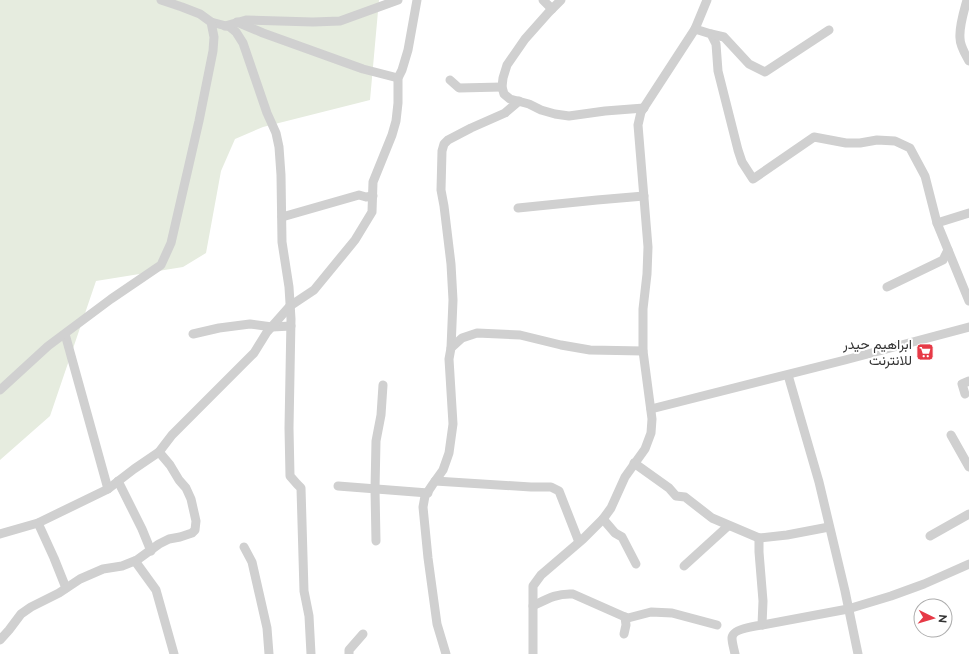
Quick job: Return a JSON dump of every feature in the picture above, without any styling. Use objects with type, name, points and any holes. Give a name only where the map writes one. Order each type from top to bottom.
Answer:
[{"type":"street","points":[[161,0],[175,2],[200,14],[211,22],[230,27],[236,32],[243,43],[267,113],[276,133],[279,147],[281,175],[282,242],[289,287],[291,326],[289,428],[290,476],[301,488],[304,591],[309,616],[312,654]]},
{"type":"street","points":[[224,26],[246,20],[314,22],[340,21],[398,0]]},
{"type":"street","points":[[0,534],[38,523],[108,489],[159,452],[172,435],[254,353],[267,332],[290,306],[314,290],[355,240],[372,212],[373,182],[392,136],[396,121],[398,78],[408,50],[417,0]]},
{"type":"street","points":[[543,0],[552,9]]},
{"type":"street","points":[[561,0],[525,39],[507,65],[502,87],[504,94],[510,99],[529,104],[541,110],[569,116],[644,108]]},
{"type":"street","points":[[533,654],[533,586],[541,575],[603,519],[611,508],[624,477],[645,449],[651,433],[652,419],[643,351],[643,309],[648,247],[638,125],[641,112],[695,29],[708,0]]},
{"type":"street","points":[[967,0],[960,31],[960,39],[962,48],[969,61]]},
{"type":"street","points":[[0,390],[48,346],[161,265],[171,243],[199,121],[214,37],[211,22]]},
{"type":"street","points":[[237,22],[262,33],[363,69],[398,78]]},
{"type":"street","points":[[695,29],[724,37],[749,64],[766,72],[829,30]]},
{"type":"street","points":[[711,34],[716,44],[718,71],[738,150],[742,162],[753,179],[814,137],[846,143],[860,143],[877,140],[895,141],[910,148],[925,176],[937,223],[969,301]]},
{"type":"street","points":[[450,80],[459,88],[502,87]]},
{"type":"street","points":[[446,654],[436,624],[423,507],[425,496],[443,470],[449,453],[453,424],[449,359],[451,348],[453,300],[451,264],[441,190],[442,151],[444,144],[448,140],[470,128],[505,113],[519,101]]},
{"type":"street","points":[[282,217],[359,195],[366,197],[373,196]]},
{"type":"street","points":[[518,208],[644,196]]},
{"type":"street","points":[[937,223],[969,213]]},
{"type":"street","points":[[887,287],[943,260],[948,250]]},
{"type":"street","points":[[193,334],[219,328],[250,324],[272,327],[291,326]]},
{"type":"street","points":[[651,409],[788,375],[969,327]]},
{"type":"street","points":[[451,348],[462,338],[477,333],[520,335],[590,350],[643,351]]},
{"type":"street","points":[[65,334],[108,489]]},
{"type":"street","points":[[788,375],[819,482],[858,654]]},
{"type":"street","points":[[965,394],[962,384],[969,381]]},
{"type":"street","points":[[376,540],[376,441],[383,385]]},
{"type":"street","points":[[951,435],[969,467]]},
{"type":"street","points":[[0,640],[21,614],[31,607],[59,593],[80,579],[103,569],[122,566],[135,561],[159,544],[169,539],[180,538],[192,533],[195,530],[196,520],[191,499],[186,488],[159,452]]},
{"type":"street","points":[[634,463],[669,488],[676,496],[685,497],[712,518],[759,538],[787,535],[830,527]]},
{"type":"street","points":[[118,481],[151,550]]},
{"type":"street","points":[[435,481],[551,487],[559,491],[579,542]]},
{"type":"street","points":[[338,486],[428,492]]},
{"type":"street","points":[[930,536],[969,514]]},
{"type":"street","points":[[603,519],[615,533],[622,537],[636,564]]},
{"type":"street","points":[[38,523],[66,588]]},
{"type":"street","points":[[684,566],[728,526]]},
{"type":"street","points":[[759,538],[763,601],[762,624]]},
{"type":"street","points":[[244,547],[252,562],[267,628],[268,654]]},
{"type":"street","points":[[135,561],[156,590],[174,654]]},
{"type":"street","points":[[735,654],[732,638],[733,634],[738,630],[762,624],[848,609],[924,584],[969,564]]},
{"type":"street","points":[[533,606],[554,596],[565,593],[573,594],[628,618],[651,612],[672,613],[717,625]]},
{"type":"street","points":[[624,634],[626,625],[625,617]]},
{"type":"street","points":[[349,654],[349,650],[363,634]]},
{"type":"shaded area","points":[[0,0],[379,0],[370,100],[263,127],[235,139],[221,171],[206,253],[183,267],[96,281],[50,416],[0,460]]},
{"type":"place","name":"ابراهيم حيدر للانترنت","points":[[925,352]]}]
